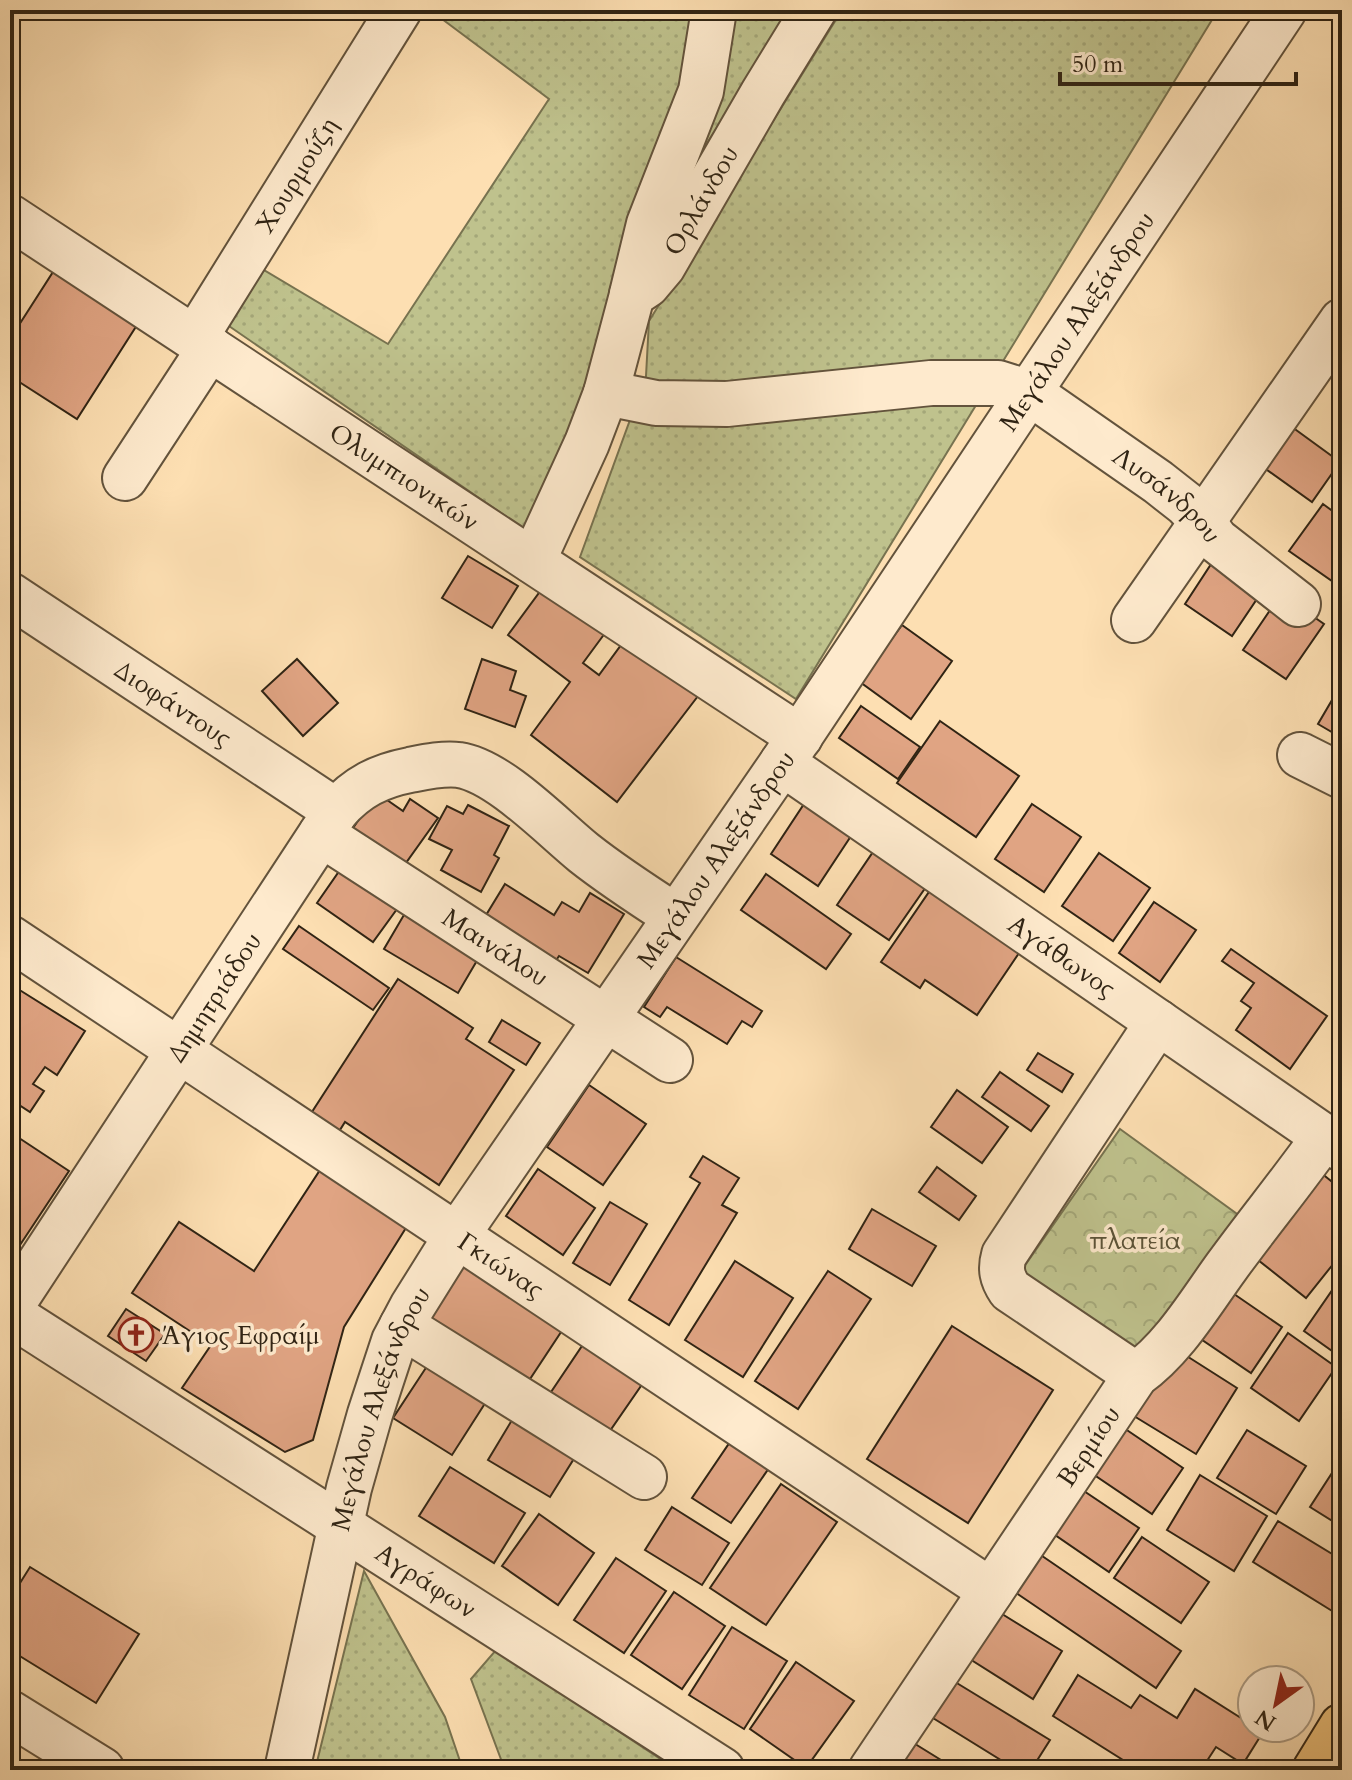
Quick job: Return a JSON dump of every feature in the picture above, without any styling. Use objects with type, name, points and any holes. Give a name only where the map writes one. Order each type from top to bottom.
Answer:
[{"type":"main road","points":[[1315,1770],[1342,1726]]},
{"type":"street","name":"Χουρμούζη","points":[[125,478],[399,10]]},
{"type":"street","points":[[533,561],[587,443],[606,393],[649,224],[701,91],[714,10]]},
{"type":"street","name":"Ορλάνδου","points":[[632,295],[647,285],[663,266],[814,10]]},
{"type":"street","name":"Μεγάλου Αλεξάνδρου","points":[[287,1770],[349,1488],[370,1414],[402,1326],[457,1235],[791,750],[1284,10]]},
{"type":"street","name":"Ολυμπιονικών","points":[[10,217],[533,561],[791,750]]},
{"type":"street","points":[[1134,620],[1342,321]]},
{"type":"street","points":[[606,393],[656,403],[727,404],[931,383],[998,383],[1030,393]]},
{"type":"street","name":"Λυσάνδρου","points":[[1030,393],[1158,482],[1203,522],[1216,540],[1298,604]]},
{"type":"street","name":"Διοφάντους","points":[[10,595],[329,822]]},
{"type":"street","name":"Αγάθωνος","points":[[791,750],[1158,1022],[1333,1143]]},
{"type":"street","points":[[1300,755],[1342,776]]},
{"type":"street","name":"Δημητριάδου","points":[[10,1311],[329,822],[356,791],[378,778],[442,765],[470,768],[514,793],[588,857],[675,916]]},
{"type":"street","name":"Μαινάλου","points":[[329,822],[670,1060]]},
{"type":"street","name":"Γκιώνας","points":[[10,938],[991,1591]]},
{"type":"street","points":[[1136,1375],[1010,1290],[1002,1276],[1004,1255],[1158,1022]]},
{"type":"street","name":"Βερμίου","points":[[871,1770],[1136,1375],[1153,1363],[1262,1219],[1333,1143]]},
{"type":"street","name":"Αγράφων","points":[[10,1311],[722,1770]]},
{"type":"street","points":[[402,1326],[644,1477]]},
{"type":"street","points":[[11,1715],[102,1770]]},
{"type":"green space","points":[[430,10],[794,10],[617,281],[585,403],[527,531],[226,324],[257,266],[388,344],[549,99]]},
{"type":"green space","points":[[842,10],[1218,10],[796,699],[580,557],[646,376],[649,321]]},
{"type":"green space","name":"πλατεία","points":[[1120,1129],[1244,1219],[1142,1358],[1019,1274]]},
{"type":"green space","points":[[364,1571],[445,1717],[463,1770],[315,1770]]},
{"type":"green space","points":[[496,1650],[677,1770],[505,1770],[471,1679]]},
{"type":"building","points":[[53,272],[137,325],[77,419],[10,376],[10,339]]},
{"type":"building","points":[[1281,419],[1340,462],[1312,502],[1253,460]]},
{"type":"building","points":[[1323,504],[1342,518],[1342,588],[1289,551]]},
{"type":"building","points":[[1219,552],[1267,584],[1232,636],[1185,604]]},
{"type":"building","points":[[468,556],[518,586],[492,628],[442,598]]},
{"type":"building","points":[[547,582],[608,629],[583,663],[599,675],[624,641],[698,696],[617,802],[531,735],[570,682],[508,635]]},
{"type":"building","points":[[1281,594],[1324,624],[1286,679],[1243,650]]},
{"type":"building","points":[[902,625],[952,661],[911,719],[860,682]]},
{"type":"building","points":[[297,659],[338,703],[303,736],[262,691]]},
{"type":"building","points":[[482,659],[516,671],[510,690],[526,696],[515,727],[465,709]]},
{"type":"building","points":[[1342,683],[1342,738],[1318,724]]},
{"type":"building","points":[[861,706],[920,747],[898,779],[839,738]]},
{"type":"building","points":[[940,721],[1019,776],[976,837],[897,783]]},
{"type":"building","points":[[377,793],[403,811],[410,799],[438,818],[403,867],[351,831]]},
{"type":"building","points":[[804,804],[851,836],[818,886],[771,854]]},
{"type":"building","points":[[1032,804],[1081,837],[1044,892],[995,859]]},
{"type":"building","points":[[468,805],[509,826],[494,855],[499,858],[481,892],[441,870],[452,850],[429,839],[447,806],[463,814]]},
{"type":"building","points":[[875,849],[928,884],[889,940],[837,905]]},
{"type":"building","points":[[1099,853],[1150,888],[1113,941],[1062,906]]},
{"type":"building","points":[[340,870],[397,909],[373,942],[317,903]]},
{"type":"building","points":[[766,874],[851,934],[826,969],[741,910]]},
{"type":"building","points":[[505,884],[554,915],[562,902],[579,912],[590,893],[624,914],[588,973],[559,956],[551,968],[480,925]]},
{"type":"building","points":[[931,889],[1021,950],[977,1015],[925,980],[920,988],[881,962]]},
{"type":"building","points":[[1154,902],[1196,930],[1160,982],[1119,953]]},
{"type":"building","points":[[408,908],[482,952],[458,993],[384,949]]},
{"type":"building","points":[[299,926],[389,988],[373,1010],[283,949]]},
{"type":"building","points":[[1231,949],[1327,1016],[1290,1069],[1236,1030],[1251,1008],[1241,1001],[1254,983],[1222,961]]},
{"type":"building","points":[[676,957],[762,1011],[752,1027],[742,1021],[727,1044],[667,1007],[660,1017],[644,1007]]},
{"type":"building","points":[[398,979],[473,1028],[466,1039],[514,1070],[439,1185],[345,1122],[338,1133],[310,1115]]},
{"type":"building","points":[[18,989],[85,1031],[57,1075],[45,1067],[33,1084],[44,1091],[30,1112],[10,1099],[10,1001]]},
{"type":"building","points":[[502,1020],[540,1043],[526,1065],[489,1042]]},
{"type":"building","points":[[1038,1053],[1073,1074],[1062,1092],[1027,1070]]},
{"type":"building","points":[[1000,1072],[1049,1106],[1031,1131],[982,1097]]},
{"type":"building","points":[[589,1085],[646,1124],[603,1185],[547,1147]]},
{"type":"building","points":[[957,1090],[1008,1127],[982,1163],[931,1127]]},
{"type":"building","points":[[10,1132],[69,1171],[16,1251],[10,1248]]},
{"type":"building","points":[[703,1156],[739,1178],[722,1205],[737,1213],[669,1325],[629,1300],[700,1183],[690,1177]]},
{"type":"building","points":[[322,1167],[409,1223],[344,1327],[313,1440],[285,1452],[182,1388],[211,1345],[132,1293],[179,1222],[254,1271]]},
{"type":"building","points":[[937,1167],[976,1196],[959,1220],[919,1192]]},
{"type":"building","points":[[538,1169],[595,1208],[563,1255],[506,1216]]},
{"type":"building","points":[[1320,1172],[1342,1190],[1342,1253],[1306,1298],[1253,1256]]},
{"type":"building","points":[[610,1202],[647,1224],[610,1285],[573,1263]]},
{"type":"building","points":[[872,1209],[936,1246],[912,1286],[849,1249]]},
{"type":"building","points":[[465,1261],[565,1326],[528,1382],[429,1317]]},
{"type":"building","points":[[735,1261],[793,1298],[743,1377],[685,1340]]},
{"type":"building","points":[[828,1271],[871,1299],[798,1409],[755,1381]]},
{"type":"building","points":[[1218,1283],[1282,1327],[1251,1373],[1186,1329]]},
{"type":"building","points":[[1333,1289],[1342,1295],[1342,1358],[1304,1331]]},
{"type":"building","name":"Άγιος Εφραίμ","points":[[126,1309],[165,1334],[146,1361],[108,1336]]},
{"type":"building","points":[[952,1326],[1053,1390],[968,1523],[867,1459]]},
{"type":"building","points":[[1288,1333],[1336,1367],[1299,1421],[1251,1388]]},
{"type":"building","points":[[584,1343],[643,1383],[605,1438],[547,1398]]},
{"type":"building","points":[[1171,1346],[1237,1388],[1196,1454],[1129,1413]]},
{"type":"building","points":[[433,1357],[491,1394],[452,1455],[393,1418]]},
{"type":"building","points":[[512,1420],[575,1457],[550,1497],[488,1460]]},
{"type":"building","points":[[1112,1420],[1183,1468],[1152,1514],[1081,1466]]},
{"type":"building","points":[[1247,1430],[1306,1466],[1276,1514],[1217,1478]]},
{"type":"building","points":[[730,1442],[769,1468],[731,1523],[692,1498]]},
{"type":"building","points":[[450,1467],[525,1513],[494,1563],[419,1516]]},
{"type":"building","points":[[1332,1473],[1342,1480],[1342,1527],[1310,1507]]},
{"type":"building","points":[[1200,1475],[1267,1516],[1234,1571],[1167,1530]]},
{"type":"building","points":[[1069,1481],[1139,1528],[1109,1572],[1039,1524]]},
{"type":"building","points":[[781,1484],[837,1522],[766,1625],[710,1588]]},
{"type":"building","points":[[672,1507],[729,1543],[702,1585],[645,1550]]},
{"type":"building","points":[[539,1514],[594,1553],[558,1605],[502,1566]]},
{"type":"building","points":[[1278,1521],[1342,1560],[1342,1606],[1337,1614],[1253,1562]]},
{"type":"building","points":[[1142,1537],[1209,1582],[1181,1623],[1114,1578]]},
{"type":"building","points":[[1029,1547],[1181,1651],[1156,1688],[1003,1584]]},
{"type":"building","points":[[616,1558],[666,1591],[624,1653],[574,1620]]},
{"type":"building","points":[[30,1567],[139,1634],[96,1703],[10,1650],[10,1599]]},
{"type":"building","points":[[674,1592],[725,1626],[682,1689],[631,1655]]},
{"type":"building","points":[[994,1609],[1062,1651],[1033,1699],[965,1656]]},
{"type":"building","points":[[732,1627],[787,1661],[744,1729],[689,1695]]},
{"type":"building","points":[[796,1662],[854,1701],[806,1768],[750,1729]]},
{"type":"building","points":[[942,1674],[1050,1740],[1031,1770],[1017,1770],[920,1710]]},
{"type":"building","points":[[1078,1675],[1131,1708],[1140,1695],[1177,1718],[1195,1689],[1236,1715],[1236,1744],[1256,1744],[1243,1764],[1216,1747],[1201,1770],[1139,1770],[1053,1716]]},
{"type":"building","points":[[899,1734],[941,1760],[934,1770],[877,1770]]},
{"type":"place","name":"Άγιος Εφραίμ","points":[[136,1335]]}]
